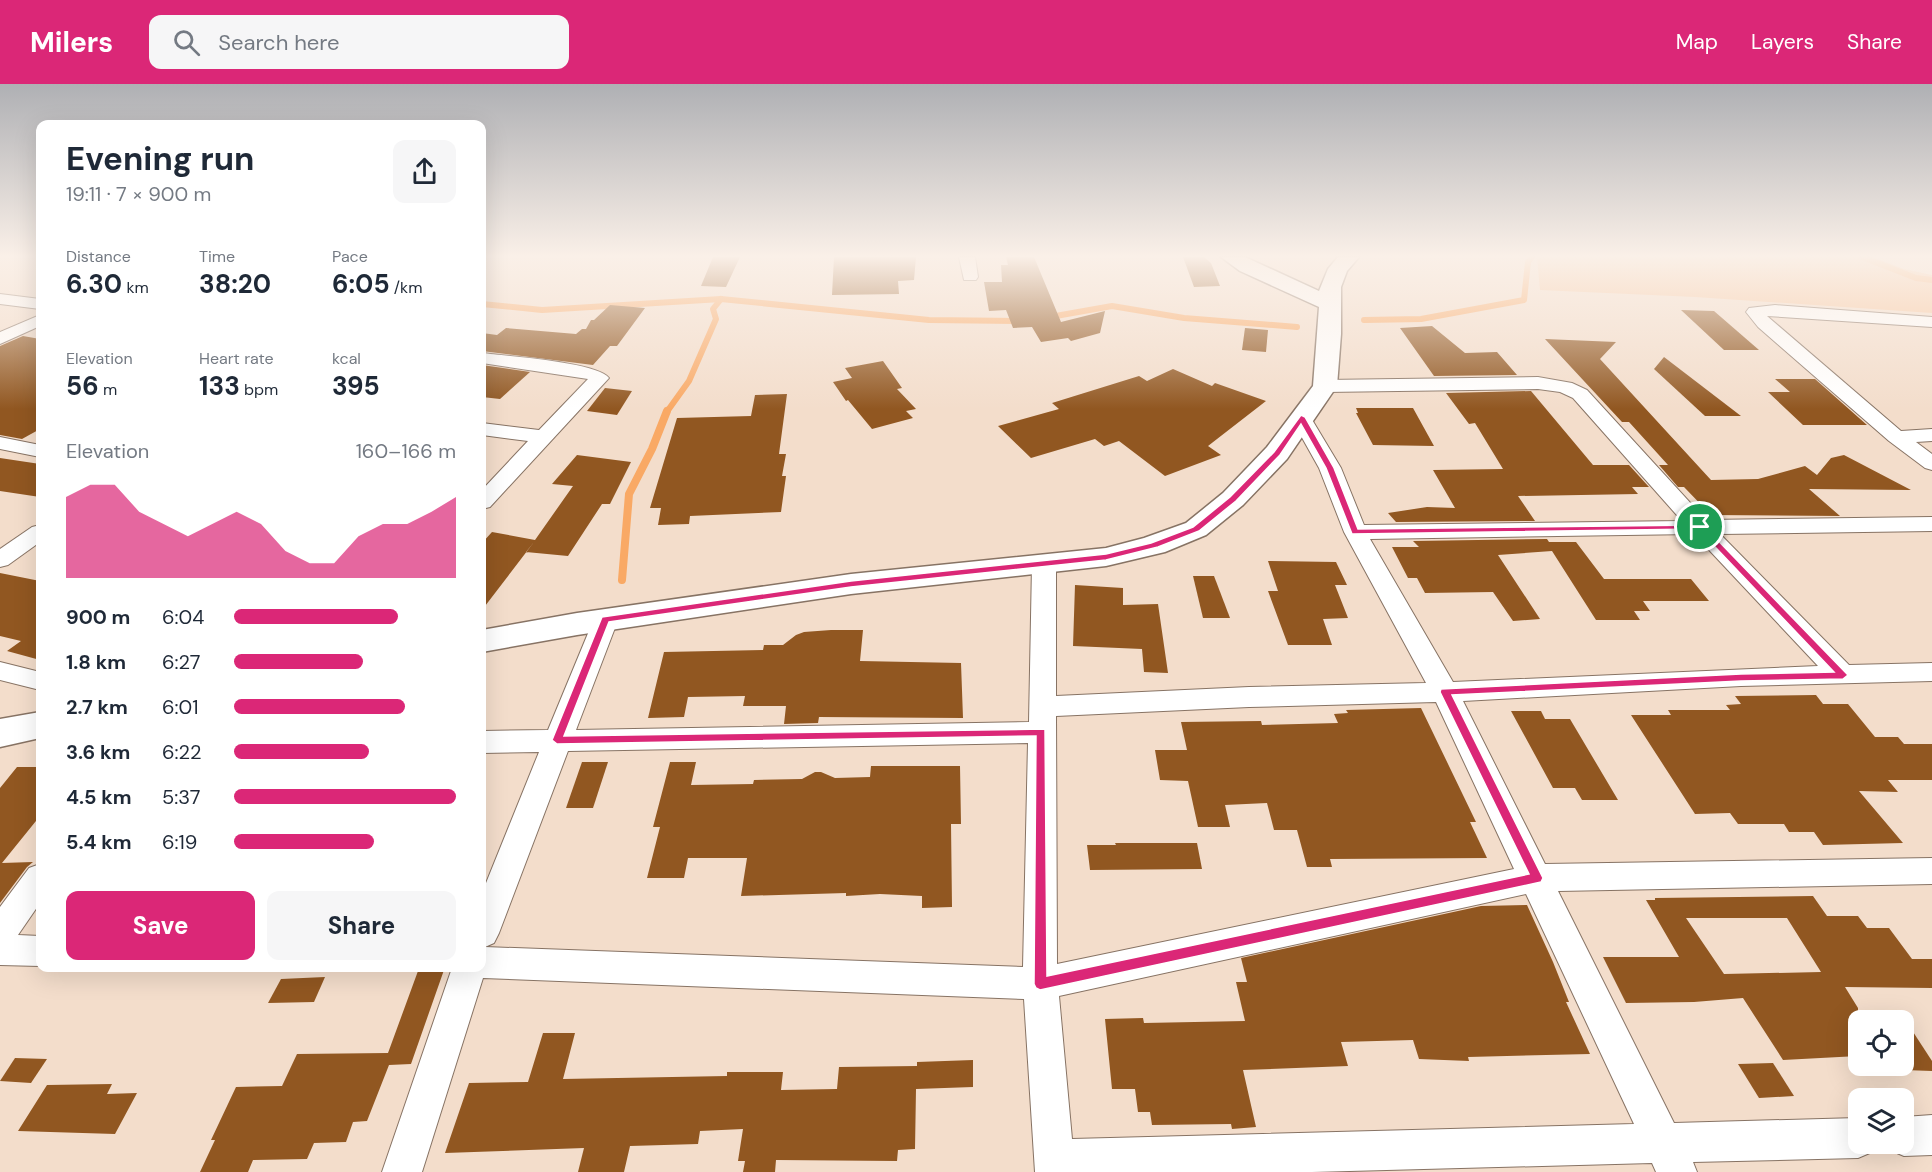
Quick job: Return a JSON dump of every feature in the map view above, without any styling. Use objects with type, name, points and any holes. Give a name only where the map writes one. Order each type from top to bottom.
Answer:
[{"type":"main road","points":[[486,640],[605,620],[851,584],[1106,557],[1154,545],[1196,529],[1233,499],[1277,453],[1325,386],[1330,334],[1329,308]]},
{"type":"main road","points":[[0,733],[36,726]]},
{"type":"street","points":[[1932,322],[1775,310],[1755,312],[1764,324],[1896,437],[1932,464]]},
{"type":"street","points":[[0,339],[36,322]]},
{"type":"street","points":[[486,358],[578,370],[600,378],[486,498]]},
{"type":"street","points":[[1325,386],[1538,383],[1572,390],[1586,398],[1700,527],[1843,675]]},
{"type":"street","points":[[1301,417],[1330,468],[1355,532],[1445,692],[1670,1158]]},
{"type":"street","points":[[486,430],[542,437]]},
{"type":"street","points":[[1896,437],[1932,435]]},
{"type":"street","points":[[0,443],[36,450]]},
{"type":"street","points":[[1355,532],[1932,524]]},
{"type":"street","points":[[0,539],[35,541]]},
{"type":"street","points":[[0,560],[35,541]]},
{"type":"street","points":[[1044,565],[1040,984],[1054,1165],[1670,1158],[1848,1139]]},
{"type":"street","points":[[486,923],[605,620]]},
{"type":"street","points":[[0,671],[36,680]]},
{"type":"street","points":[[486,742],[1041,719],[1249,697],[1445,692],[1741,677],[1932,672]]},
{"type":"street","points":[[486,962],[1040,984],[1536,878],[1932,871]]},
{"type":"street","points":[[0,933],[36,884]]},
{"type":"street","points":[[0,950],[36,951]]},
{"type":"street","points":[[402,1172],[467,972]]},
{"type":"street","points":[[1914,1136],[1932,1135]]},
{"type":"shaded area","points":[[1855,308],[1932,308],[1932,313]]},
{"type":"building","points":[[607,308],[645,308],[617,346],[610,346],[593,365],[486,352],[486,334],[497,335],[506,328],[576,334],[586,329],[591,320],[594,320]]},
{"type":"building","points":[[988,308],[1055,308],[1061,322],[1105,311],[1100,333],[1071,341],[1068,338],[1041,342],[1032,327],[1013,328],[1006,310],[989,311]]},
{"type":"building","points":[[1681,310],[1714,311],[1759,350],[1724,350]]},
{"type":"building","points":[[1432,326],[1465,353],[1497,352],[1517,375],[1434,376],[1400,328]]},
{"type":"building","points":[[1245,328],[1268,330],[1266,352],[1242,350]]},
{"type":"building","points":[[23,336],[36,338],[36,431],[22,439],[0,435],[0,346]]},
{"type":"building","points":[[1545,339],[1616,342],[1600,359],[1711,480],[1758,479],[1805,466],[1817,475],[1831,458],[1844,455],[1911,490],[1809,489],[1840,516],[1711,515],[1684,487],[1678,487],[1659,465],[1668,465],[1629,422],[1622,422]]},
{"type":"building","points":[[1664,357],[1741,416],[1705,416],[1654,369]]},
{"type":"building","points":[[883,361],[902,388],[897,389],[916,409],[906,411],[913,418],[872,429],[848,400],[846,401],[833,382],[852,378],[845,368]]},
{"type":"building","points":[[486,366],[530,372],[500,399],[486,397]]},
{"type":"building","points":[[1173,369],[1212,386],[1215,383],[1266,401],[1208,446],[1221,455],[1165,476],[1119,441],[1104,446],[1095,439],[1031,458],[998,426],[1059,409],[1052,403],[1139,376],[1147,381]]},
{"type":"building","points":[[1775,379],[1815,379],[1867,425],[1803,425],[1768,392],[1790,392]]},
{"type":"building","points":[[605,388],[632,391],[617,415],[587,411]]},
{"type":"building","points":[[1531,391],[1593,465],[1629,465],[1649,487],[1632,487],[1638,494],[1518,496],[1535,521],[1396,522],[1388,513],[1427,507],[1455,508],[1433,470],[1503,469],[1475,423],[1469,424],[1446,393]]},
{"type":"building","points":[[787,394],[779,454],[786,454],[782,476],[786,476],[781,512],[690,516],[689,524],[658,525],[661,508],[650,508],[677,418],[751,416],[755,395]]},
{"type":"building","points":[[1356,408],[1413,408],[1434,446],[1373,445],[1356,413],[1358,413]]},
{"type":"building","points":[[577,455],[631,462],[610,504],[602,504],[568,556],[526,552],[486,605],[486,539],[492,532],[535,540],[573,486],[552,484]]},
{"type":"building","points":[[0,458],[36,463],[36,496],[0,491]]},
{"type":"building","points":[[1547,539],[1549,542],[1576,542],[1604,579],[1691,579],[1709,601],[1643,601],[1650,611],[1634,611],[1640,620],[1596,620],[1552,551],[1498,555],[1540,619],[1513,621],[1493,592],[1425,593],[1417,578],[1408,578],[1392,547],[1419,547],[1413,541]]},
{"type":"building","points":[[1268,561],[1336,562],[1347,585],[1335,585],[1348,618],[1323,619],[1332,645],[1288,645],[1268,591],[1278,591]]},
{"type":"building","points":[[0,573],[36,580],[36,659],[7,651],[21,641],[0,636]]},
{"type":"building","points":[[1193,576],[1214,576],[1230,618],[1203,618]]},
{"type":"building","points":[[1075,585],[1123,588],[1123,605],[1158,604],[1168,673],[1144,672],[1142,649],[1073,646]]},
{"type":"building","points":[[863,630],[860,661],[961,663],[963,718],[819,717],[818,723],[784,724],[786,706],[743,706],[745,696],[688,697],[684,717],[648,718],[664,652],[763,650],[764,645],[783,645],[804,632]]},
{"type":"building","points":[[1816,695],[1823,704],[1848,704],[1875,737],[1898,737],[1904,744],[1932,744],[1932,780],[1888,780],[1898,792],[1859,791],[1903,843],[1823,845],[1814,832],[1789,832],[1784,824],[1738,824],[1730,813],[1695,814],[1631,715],[1671,715],[1668,710],[1730,710],[1726,705],[1741,704],[1735,696]]},
{"type":"building","points":[[1421,708],[1476,822],[1470,822],[1487,858],[1330,859],[1332,867],[1307,867],[1297,830],[1274,830],[1267,803],[1225,805],[1230,827],[1198,827],[1188,781],[1160,780],[1155,750],[1187,750],[1181,722],[1261,721],[1262,725],[1338,723],[1334,714],[1348,713],[1346,710]]},
{"type":"building","points":[[1511,711],[1541,711],[1545,719],[1570,719],[1618,800],[1582,800],[1575,788],[1553,788]]},
{"type":"building","points":[[582,762],[608,762],[593,808],[566,808]]},
{"type":"building","points":[[670,762],[696,762],[691,785],[753,784],[754,780],[802,779],[815,772],[835,778],[870,777],[871,766],[960,766],[961,824],[951,824],[952,907],[922,908],[922,896],[880,894],[846,896],[846,893],[741,896],[747,858],[688,858],[684,878],[647,878],[660,827],[653,827]]},
{"type":"building","points":[[17,767],[36,767],[36,821],[2,863],[33,862],[0,903],[0,788]]},
{"type":"building","points":[[1115,843],[1197,843],[1202,869],[1090,870],[1087,845],[1116,845]]},
{"type":"building","points":[[1813,896],[1827,916],[1858,916],[1867,928],[1889,928],[1912,959],[1932,959],[1932,988],[1845,987],[1858,1008],[1858,1010],[1848,1010],[1848,1057],[1783,1060],[1743,998],[1694,1002],[1626,1003],[1603,957],[1679,957],[1646,900],[1655,900],[1655,898]],"holes":[[[1686,918],[1787,918],[1821,972],[1724,974]]]},
{"type":"building","points":[[1527,905],[1569,1002],[1566,1002],[1590,1054],[1468,1057],[1469,1061],[1419,1059],[1413,1040],[1341,1042],[1348,1066],[1243,1070],[1256,1127],[1232,1129],[1231,1124],[1152,1125],[1150,1112],[1138,1112],[1135,1089],[1112,1089],[1105,1019],[1143,1018],[1144,1023],[1245,1021],[1236,982],[1247,982],[1241,958],[1481,906]]},
{"type":"building","points":[[418,972],[443,972],[411,1064],[389,1065],[367,1121],[353,1122],[346,1142],[314,1143],[307,1159],[253,1160],[248,1172],[200,1172],[215,1140],[211,1140],[236,1087],[282,1086],[297,1054],[388,1053]]},
{"type":"building","points":[[325,977],[314,1002],[268,1003],[281,979]]},
{"type":"building","points":[[543,1033],[575,1033],[563,1079],[727,1076],[727,1072],[783,1072],[781,1090],[837,1089],[839,1067],[917,1066],[917,1062],[973,1060],[973,1087],[916,1089],[915,1149],[898,1150],[897,1161],[776,1160],[775,1172],[743,1172],[745,1161],[738,1161],[743,1129],[700,1131],[698,1144],[630,1146],[624,1172],[578,1172],[584,1148],[445,1153],[469,1083],[528,1082]]},
{"type":"building","points":[[1914,1033],[1932,1061],[1932,1071],[1914,1070]]},
{"type":"building","points":[[15,1058],[47,1059],[31,1083],[0,1081]]},
{"type":"building","points":[[1773,1063],[1794,1096],[1759,1098],[1738,1064]]},
{"type":"building","points":[[112,1084],[107,1094],[137,1093],[115,1134],[18,1131],[47,1085]]},
{"type":"waterway","points":[[520,308],[542,310],[578,308]]},
{"type":"waterway","points":[[666,412],[689,381],[716,319],[714,308]]},
{"type":"waterway","points":[[808,308],[929,320],[1019,321]]},
{"type":"waterway","points":[[1050,317],[1102,308]]},
{"type":"waterway","points":[[1123,308],[1184,318],[1297,327]]},
{"type":"waterway","points":[[1364,320],[1421,319],[1482,308]]},
{"type":"waterway","points":[[622,580],[629,494],[652,449],[666,412]]},
{"type":"route","points":[[1301,417],[1330,468],[1355,532],[1700,527],[1843,675],[1741,677],[1445,692],[1536,878],[1040,984],[1041,732],[557,740],[605,620],[851,584],[1106,557],[1154,545],[1196,529],[1233,499],[1277,453],[1301,417]]}]
